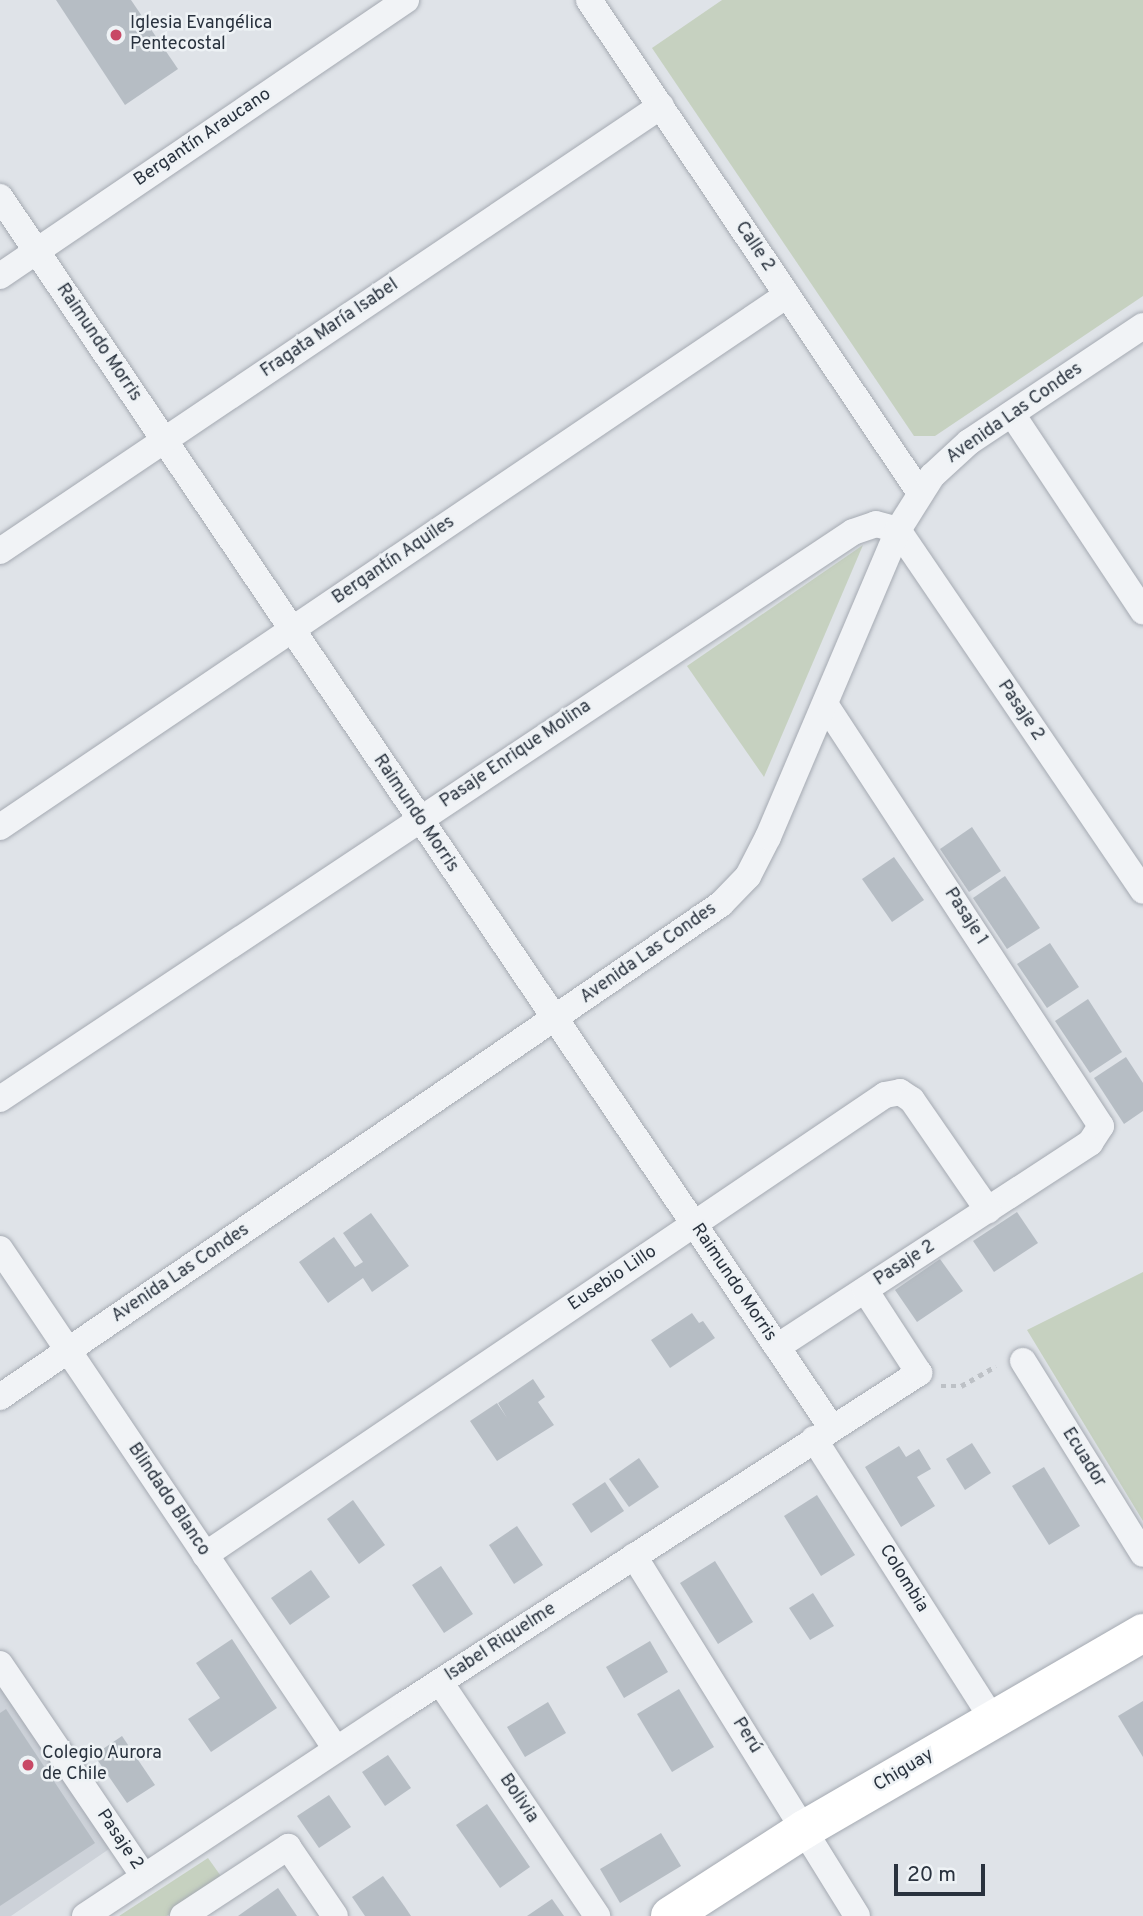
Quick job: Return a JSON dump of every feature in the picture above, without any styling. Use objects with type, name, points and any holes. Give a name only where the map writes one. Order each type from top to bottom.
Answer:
[{"type":"street","name":"Bergantín Araucano","points":[[0,276],[406,0]]},
{"type":"street","name":"Calle 2","points":[[589,0],[920,493]]},
{"type":"street","name":"Fragata María Isabel","points":[[0,551],[660,106]]},
{"type":"street","name":"Raimundo Morris","points":[[0,197],[777,1347],[823,1434]]},
{"type":"street","name":"Bergantín Aquiles","points":[[0,827],[787,295]]},
{"type":"street","name":"Avenida Las Condes","points":[[0,1397],[703,918],[734,892],[747,876],[768,836],[898,530],[920,493],[949,457],[1143,326]]},
{"type":"street","points":[[1012,414],[1143,611]]},
{"type":"street","name":"Pasaje Enrique Molina","points":[[0,1099],[853,532],[876,524],[898,530]]},
{"type":"street","name":"Pasaje 2","points":[[898,530],[1143,891]]},
{"type":"street","name":"Pasaje 1","points":[[825,704],[1099,1119],[1100,1131]]},
{"type":"street","name":"Eusebio Lillo","points":[[205,1555],[892,1092],[906,1094],[912,1100],[988,1210]]},
{"type":"street","name":"Pasaje 2","points":[[777,1347],[1090,1143],[1100,1131]]},
{"type":"street","name":"Blindado Blanco","points":[[0,1250],[336,1749]]},
{"type":"street","points":[[865,1290],[919,1373]]},
{"type":"street","name":"Ecuador","points":[[1023,1362],[1143,1554]]},
{"type":"street","name":"Isabel Riquelme","points":[[85,1916],[336,1749],[919,1373]]},
{"type":"street","name":"Colombia","points":[[823,1434],[992,1718]]},
{"type":"street","name":"Perú","points":[[634,1556],[857,1916]]},
{"type":"street","name":"Chiguay","points":[[670,1916],[805,1829],[992,1718],[1143,1633]]},
{"type":"street","name":"Pasaje 2","points":[[0,1664],[144,1877]]},
{"type":"street","name":"Bolivia","points":[[440,1682],[597,1916]]},
{"type":"street","points":[[183,1916],[288,1847],[335,1916]]},
{"type":"path","points":[[919,1373],[938,1385],[961,1386],[1012,1356],[1018,1356],[1023,1362]]},
{"type":"shaded area","name":"Colegio Aurora de Chile","points":[[0,1683],[112,1847],[11,1916],[0,1916]]},
{"type":"green space","points":[[722,0],[1143,0],[1143,296],[935,436],[914,436],[652,48]]},
{"type":"green space","points":[[863,545],[764,777],[687,666]]},
{"type":"green space","points":[[1143,1272],[1143,1521],[1027,1330]]},
{"type":"green space","points":[[208,1858],[223,1879],[167,1916],[119,1916]]},
{"type":"building","name":"Iglesia Evangélica Pentecostal","points":[[56,0],[131,0],[178,69],[125,105]]},
{"type":"building","points":[[972,827],[1001,871],[969,892],[940,849]]},
{"type":"building","points":[[894,857],[924,900],[892,922],[862,879]]},
{"type":"building","points":[[1005,876],[1040,928],[1007,949],[973,898]]},
{"type":"building","points":[[1050,943],[1079,987],[1047,1008],[1017,964]]},
{"type":"building","points":[[1088,999],[1122,1052],[1090,1073],[1055,1021]]},
{"type":"building","points":[[1126,1057],[1143,1083],[1143,1111],[1124,1124],[1094,1078]]},
{"type":"building","points":[[1017,1212],[1038,1243],[994,1272],[973,1241]]},
{"type":"building","points":[[371,1213],[409,1266],[372,1292],[363,1278],[328,1303],[299,1262],[334,1237],[355,1267],[363,1262],[343,1233]]},
{"type":"building","points":[[940,1259],[963,1291],[917,1322],[895,1290]]},
{"type":"building","points":[[692,1313],[699,1323],[703,1321],[715,1338],[670,1368],[651,1340]]},
{"type":"building","points":[[533,1379],[545,1397],[538,1402],[554,1425],[497,1461],[470,1421],[497,1403],[507,1418],[498,1403]]},
{"type":"building","points":[[972,1443],[991,1473],[965,1490],[946,1459]]},
{"type":"building","points":[[899,1446],[906,1457],[919,1449],[931,1469],[917,1477],[935,1506],[901,1527],[865,1467]]},
{"type":"building","points":[[639,1458],[659,1487],[629,1507],[609,1479]]},
{"type":"building","points":[[1044,1467],[1080,1526],[1049,1545],[1012,1486]]},
{"type":"building","points":[[605,1482],[624,1511],[591,1533],[572,1504]]},
{"type":"building","points":[[817,1495],[855,1555],[821,1576],[784,1516]]},
{"type":"building","points":[[353,1500],[385,1545],[359,1564],[327,1519]]},
{"type":"building","points":[[517,1526],[543,1565],[514,1584],[489,1545]]},
{"type":"building","points":[[715,1561],[753,1622],[718,1644],[680,1583]]},
{"type":"building","points":[[441,1566],[473,1614],[444,1633],[412,1585]]},
{"type":"building","points":[[311,1570],[330,1597],[290,1625],[271,1598]]},
{"type":"building","points":[[813,1593],[834,1626],[810,1640],[789,1608]]},
{"type":"building","points":[[232,1639],[277,1708],[211,1752],[188,1719],[220,1698],[196,1663]]},
{"type":"building","points":[[650,1641],[668,1672],[624,1698],[606,1667]]},
{"type":"building","points":[[679,1689],[714,1747],[672,1772],[637,1714]]},
{"type":"building","points":[[1143,1701],[1143,1757],[1118,1716]]},
{"type":"building","points":[[548,1702],[566,1733],[525,1757],[507,1727]]},
{"type":"building","name":"Colegio Aurora de Chile","points":[[6,1709],[95,1843],[0,1906],[0,1713]]},
{"type":"building","points":[[122,1736],[155,1785],[127,1803],[94,1755]]},
{"type":"building","points":[[388,1755],[411,1788],[385,1806],[362,1772]]},
{"type":"building","points":[[329,1795],[351,1827],[319,1848],[297,1816]]},
{"type":"building","points":[[487,1804],[530,1867],[500,1888],[456,1825]]},
{"type":"building","points":[[661,1833],[681,1866],[620,1903],[600,1869]]},
{"type":"building","points":[[383,1876],[411,1916],[365,1916],[352,1897]]},
{"type":"building","points":[[278,1888],[297,1916],[238,1916],[245,1911]]},
{"type":"building","points":[[552,1899],[564,1916],[527,1916]]},
{"type":"place","name":"Iglesia Evangélica Pentecostal","points":[[116,35]]},
{"type":"place","name":"Colegio Aurora de Chile","points":[[28,1765]]}]
